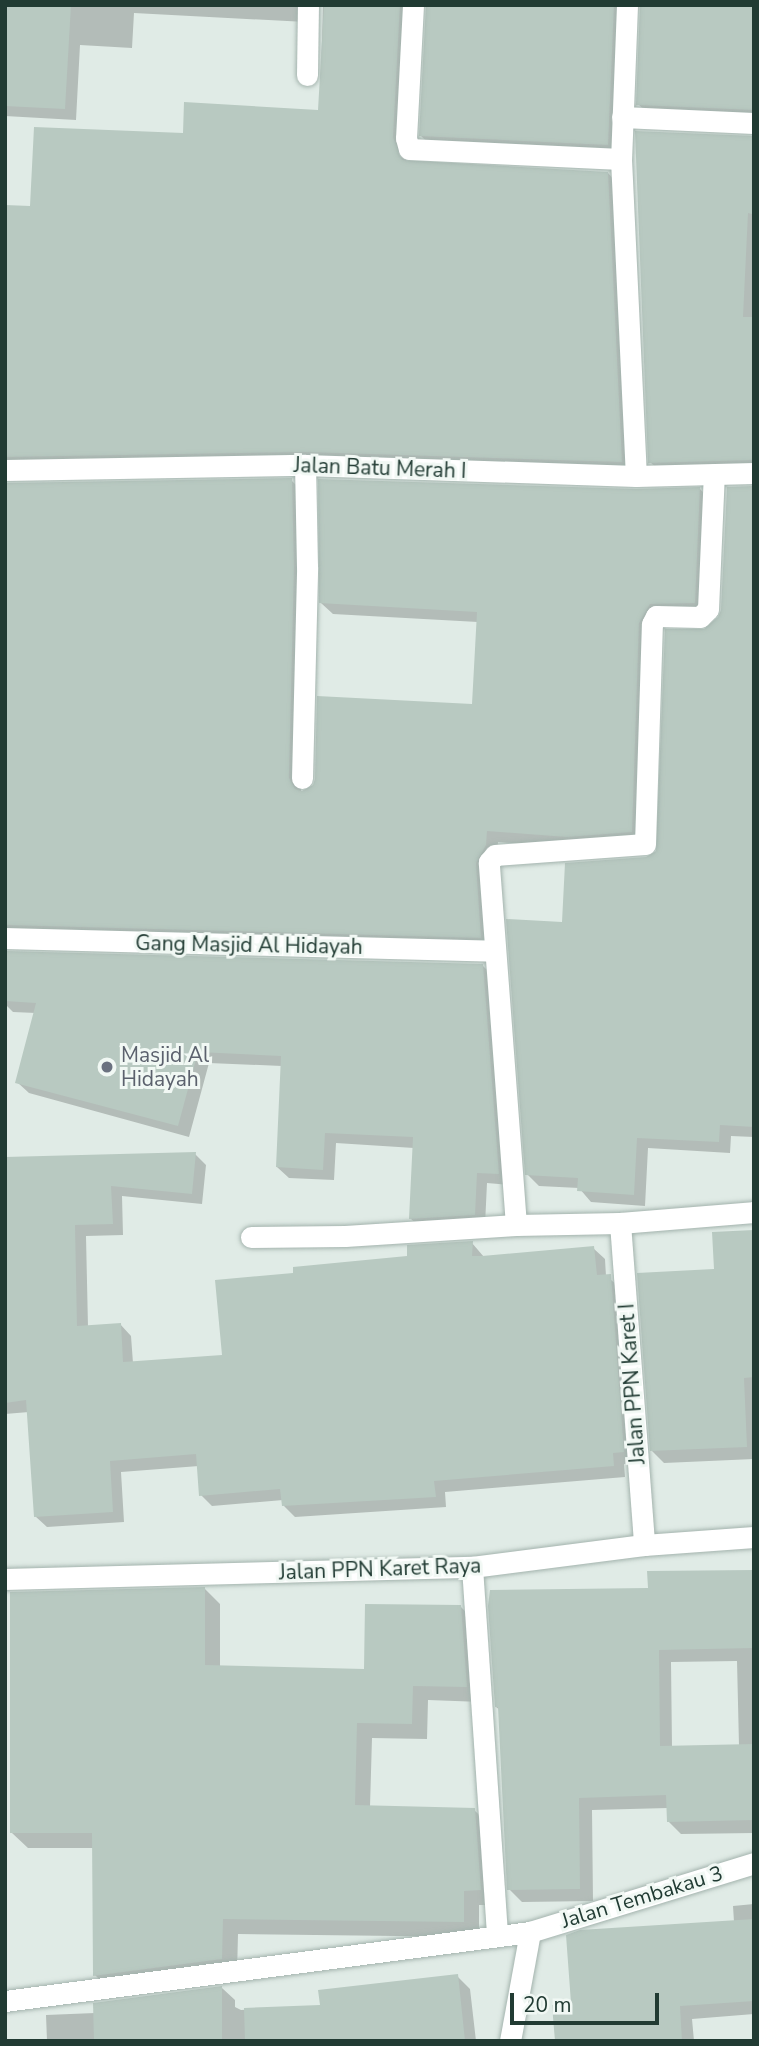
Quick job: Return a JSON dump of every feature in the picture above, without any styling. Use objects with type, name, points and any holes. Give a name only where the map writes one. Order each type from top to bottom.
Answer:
[{"type":"street","points":[[307,75],[309,5]]},
{"type":"street","points":[[413,5],[406,138],[409,149],[621,159]]},
{"type":"street","points":[[627,5],[621,159],[636,476]]},
{"type":"street","points":[[622,117],[754,123]]},
{"type":"street","points":[[302,778],[307,567],[305,464]]},
{"type":"street","name":"Jalan Batu Merah I","points":[[5,470],[305,464],[636,476],[754,473]]},
{"type":"street","points":[[516,1225],[489,862],[491,857],[645,844],[648,832],[652,624],[656,616],[700,617],[708,609],[714,474]]},
{"type":"street","name":"Gang Masjid Al Hidayah","points":[[5,938],[494,951]]},
{"type":"street","points":[[251,1237],[345,1236],[516,1225],[620,1223],[754,1212]]},
{"type":"street","name":"Jalan PPN Karet I","points":[[620,1223],[645,1545]]},
{"type":"street","name":"Jalan PPN Karet Raya","points":[[5,1579],[472,1567],[645,1545],[754,1537]]},
{"type":"street","points":[[472,1567],[497,1935]]},
{"type":"street","name":"Jalan Tembakau 3","points":[[5,2001],[530,1931],[754,1863]]},
{"type":"street","points":[[510,2041],[530,1931]]},
{"type":"building","points":[[5,5],[71,5],[65,109],[5,106]]},
{"type":"building","points":[[324,5],[400,5],[393,137],[402,160],[608,172],[622,462],[305,452],[5,457],[5,205],[30,206],[34,127],[183,133],[184,102],[318,110]]},
{"type":"building","points":[[426,5],[614,5],[608,145],[419,136]]},
{"type":"building","points":[[640,5],[754,5],[754,110],[636,105]]},
{"type":"building","points":[[635,131],[754,136],[752,214],[748,213],[743,317],[754,317],[754,460],[648,463]]},
{"type":"building","points":[[292,478],[294,567],[289,778],[295,789],[302,791],[313,785],[315,779],[317,696],[472,704],[477,612],[319,603],[318,479],[636,489],[700,487],[695,603],[650,604],[639,623],[632,832],[567,837],[487,831],[486,845],[476,863],[481,938],[5,925],[5,483]]},
{"type":"building","points":[[754,486],[754,1127],[720,1125],[719,1142],[637,1138],[634,1195],[577,1191],[578,1178],[525,1175],[506,919],[562,922],[565,863],[646,857],[656,851],[665,629],[704,629],[718,617],[721,610],[727,487]]},
{"type":"building","points":[[5,951],[483,964],[499,1174],[477,1173],[475,1215],[409,1219],[413,1137],[325,1133],[323,1170],[276,1167],[281,1056],[198,1052],[178,1126],[15,1083],[36,1003],[5,1001]]},
{"type":"building","points":[[196,1152],[192,1194],[111,1186],[113,1224],[75,1225],[77,1326],[121,1323],[123,1362],[222,1355],[215,1280],[293,1273],[293,1267],[407,1256],[407,1245],[473,1241],[472,1256],[594,1246],[597,1275],[611,1274],[624,1452],[613,1453],[614,1466],[434,1481],[436,1497],[282,1506],[280,1489],[199,1496],[196,1454],[110,1461],[113,1512],[34,1517],[26,1400],[5,1403],[5,1157]]},
{"type":"building","points":[[754,1230],[754,1377],[744,1378],[747,1447],[650,1451],[637,1273],[714,1269],[712,1232]]},
{"type":"building","points":[[754,1570],[754,1648],[659,1650],[660,1746],[754,1744],[754,1820],[667,1822],[666,1795],[579,1798],[580,1889],[507,1890],[498,1707],[495,1707],[488,1606],[490,1590],[648,1588],[647,1571]]},
{"type":"building","points":[[205,1587],[205,1665],[364,1669],[365,1604],[461,1605],[467,1687],[413,1686],[412,1724],[357,1723],[355,1805],[475,1808],[481,1890],[464,1891],[464,1922],[223,1919],[222,1959],[93,1976],[92,1833],[10,1833],[10,1592]]},
{"type":"building","points":[[754,1919],[754,2001],[680,2006],[682,2041],[555,2041],[552,2005],[571,2003],[566,1935],[580,1930]]},
{"type":"building","points":[[458,1974],[465,2041],[245,2041],[244,2008],[320,2005],[318,1990]]},
{"type":"building","points":[[222,1986],[222,2041],[94,2041],[93,2003]]},
{"type":"place","name":"Masjid Al Hidayah","points":[[107,1067]]}]
